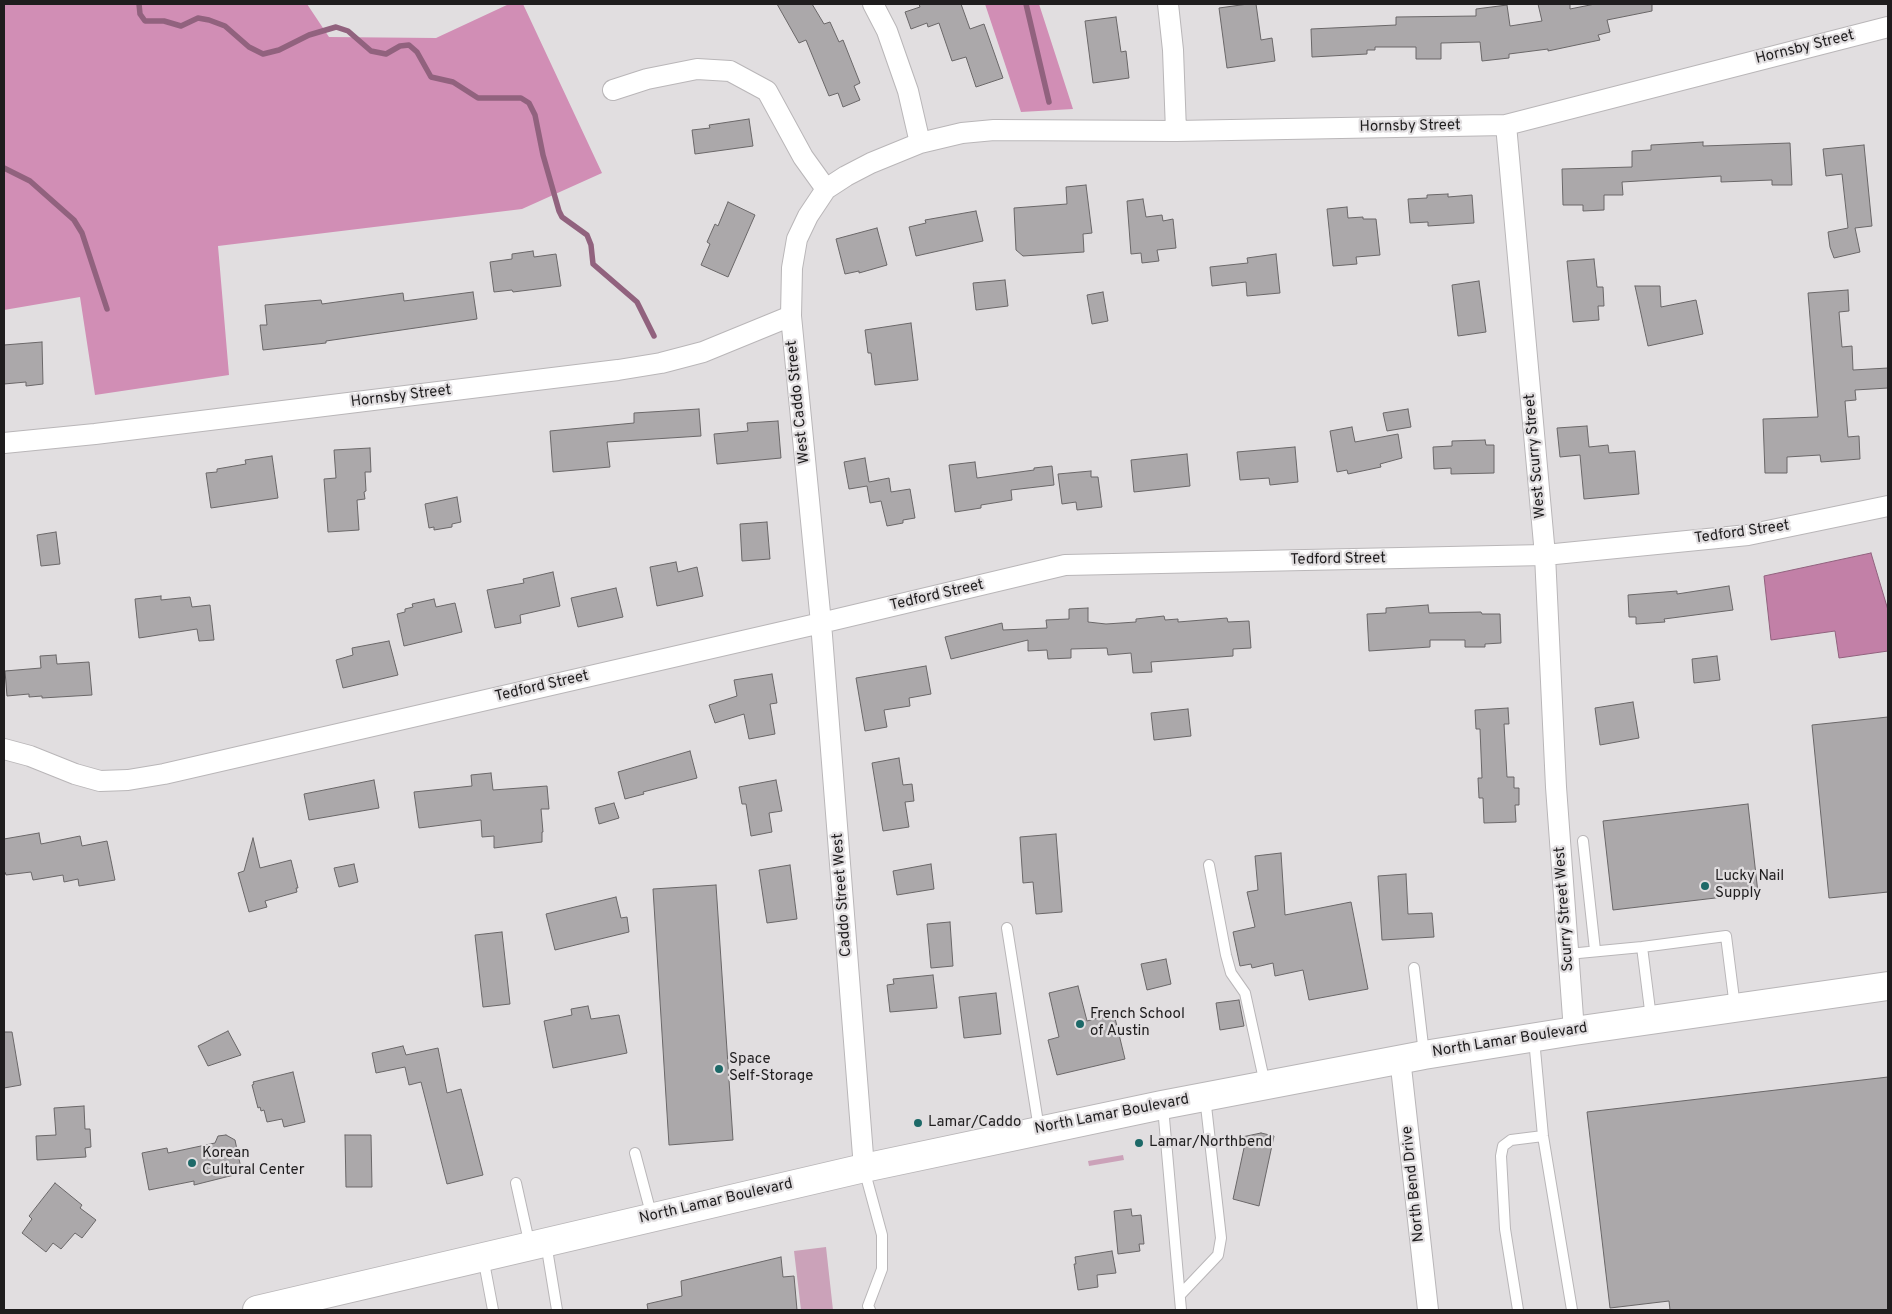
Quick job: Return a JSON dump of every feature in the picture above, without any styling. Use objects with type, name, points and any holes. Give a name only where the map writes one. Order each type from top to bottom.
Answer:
[{"type":"main road","name":"North Lamar Boulevard","points":[[257,1310],[864,1168],[1162,1104],[1412,1057],[1574,1031],[1888,986]]},
{"type":"street","points":[[613,90],[648,79],[697,69],[730,71],[767,91],[802,157],[826,189],[863,167],[920,143],[908,91],[887,32],[873,4]]},
{"type":"street","points":[[1168,4],[1173,50],[1176,131]]},
{"type":"street","name":"Hornsby Street","points":[[920,143],[962,133],[994,130],[1176,131],[1506,125],[1888,27]]},
{"type":"street","name":"West Scurry Street","points":[[1506,125],[1545,555],[1556,787]]},
{"type":"street","name":"West Caddo Street","points":[[822,623],[791,316],[792,268],[797,239],[808,216],[826,189]]},
{"type":"street","name":"Hornsby Street","points":[[4,443],[105,433],[662,363],[703,352],[791,316]]},
{"type":"street","name":"Tedford Street","points":[[4,749],[100,780],[128,780],[164,774],[822,623],[1065,565],[1545,555],[1748,535],[1888,506]]},
{"type":"street","name":"Caddo Street West","points":[[822,623],[864,1168]]},
{"type":"street","name":"Scurry Street West","points":[[1556,787],[1574,1031]]},
{"type":"street","name":"North Bend Drive","points":[[1412,1057],[1428,1310]]},
{"type":"lane","points":[[1584,841],[1595,950]]},
{"type":"lane","points":[[1209,865],[1226,955],[1231,973],[1246,993],[1265,1085]]},
{"type":"lane","points":[[1006,928],[1039,1129]]},
{"type":"lane","points":[[1568,954],[1726,936],[1735,1008]]},
{"type":"lane","points":[[1642,947],[1651,1020]]},
{"type":"lane","points":[[1412,1057],[1414,968]]},
{"type":"lane","points":[[1534,1038],[1543,1136],[1572,1310]]},
{"type":"lane","points":[[1180,1295],[1218,1255],[1221,1238],[1205,1096]]},
{"type":"lane","points":[[1162,1104],[1181,1310]]},
{"type":"lane","points":[[1518,1310],[1504,1229],[1501,1156],[1503,1146],[1511,1140],[1543,1136]]},
{"type":"lane","points":[[635,1153],[652,1218]]},
{"type":"lane","points":[[864,1168],[882,1235],[882,1269],[868,1306],[870,1310]]},
{"type":"lane","points":[[516,1183],[538,1244],[557,1310]]},
{"type":"lane","points":[[483,1257],[493,1310]]},
{"type":"shaded area","points":[[4,4],[307,4],[329,37],[436,38],[509,4],[523,4],[602,173],[522,209],[218,246],[229,375],[95,395],[80,297],[4,310]]},
{"type":"shaded area","points":[[985,4],[1039,4],[1073,109],[1021,112]]},
{"type":"shaded area","points":[[1871,553],[1888,610],[1888,651],[1839,658],[1835,631],[1771,640],[1764,576]]},
{"type":"shaded area","points":[[1123,1155],[1124,1160],[1089,1166],[1088,1161]]},
{"type":"shaded area","points":[[826,1247],[833,1310],[801,1310],[794,1251]]},
{"type":"building","points":[[777,4],[812,4],[824,24],[830,22],[839,42],[843,40],[860,83],[854,86],[860,100],[843,107],[838,93],[829,96],[806,40],[799,43]]},
{"type":"building","points":[[919,4],[961,4],[970,29],[984,24],[1003,78],[976,87],[966,57],[952,61],[939,23],[928,27],[927,23],[911,29],[905,12],[920,7]]},
{"type":"building","points":[[1256,4],[1261,40],[1272,38],[1275,61],[1227,68],[1219,8]]},
{"type":"building","points":[[1538,4],[1570,4],[1570,9],[1595,4],[1652,4],[1652,11],[1607,20],[1610,32],[1598,35],[1600,40],[1548,51],[1548,49],[1509,54],[1509,58],[1482,61],[1480,42],[1441,43],[1441,59],[1416,59],[1416,47],[1375,47],[1375,50],[1367,50],[1367,54],[1312,57],[1311,29],[1396,25],[1396,17],[1476,16],[1476,9],[1507,5],[1510,26],[1542,21]]},
{"type":"building","points":[[1116,17],[1121,52],[1126,51],[1129,78],[1093,83],[1085,21]]},
{"type":"building","points":[[749,119],[753,146],[695,154],[692,130],[710,128],[709,125]]},
{"type":"building","points":[[1703,142],[1703,146],[1790,143],[1792,185],[1772,185],[1772,180],[1721,182],[1721,176],[1622,182],[1623,195],[1604,195],[1604,210],[1583,211],[1583,205],[1563,205],[1562,169],[1632,167],[1632,151],[1651,150],[1651,145]]},
{"type":"building","points":[[1864,145],[1872,226],[1855,228],[1860,252],[1834,258],[1828,232],[1848,228],[1842,174],[1826,176],[1823,149]]},
{"type":"building","points":[[1086,185],[1092,233],[1083,234],[1084,252],[1023,256],[1016,250],[1014,208],[1067,204],[1066,187]]},
{"type":"building","points":[[1448,194],[1448,197],[1472,195],[1474,223],[1428,226],[1428,222],[1410,223],[1408,199],[1427,198],[1427,195]]},
{"type":"building","points":[[1143,199],[1146,217],[1162,215],[1163,221],[1173,219],[1176,248],[1157,250],[1159,261],[1142,263],[1141,253],[1131,254],[1127,201]]},
{"type":"building","points":[[728,202],[755,215],[728,277],[701,265],[710,244],[707,242],[715,224],[718,226]]},
{"type":"building","points":[[1347,207],[1348,218],[1363,217],[1363,219],[1376,219],[1380,255],[1356,257],[1357,264],[1333,266],[1327,209]]},
{"type":"building","points":[[976,211],[983,241],[916,256],[909,227],[926,223],[925,220]]},
{"type":"building","points":[[877,228],[887,265],[859,273],[859,271],[845,274],[836,239]]},
{"type":"building","points":[[533,251],[534,257],[556,254],[561,286],[513,292],[512,290],[494,292],[490,262],[512,259],[512,254]]},
{"type":"building","points":[[1276,254],[1280,293],[1247,296],[1246,282],[1212,286],[1210,267],[1248,263],[1247,258]]},
{"type":"building","points":[[1594,259],[1597,287],[1603,287],[1604,306],[1598,306],[1599,320],[1573,322],[1567,261]]},
{"type":"building","points":[[1005,280],[1008,306],[976,310],[973,283]]},
{"type":"building","points":[[1479,281],[1486,332],[1458,336],[1452,285]]},
{"type":"building","points":[[1635,286],[1660,286],[1661,307],[1696,300],[1703,334],[1648,346]]},
{"type":"building","points":[[1848,290],[1849,311],[1839,312],[1842,347],[1852,346],[1853,370],[1888,368],[1888,388],[1855,390],[1856,400],[1845,401],[1848,437],[1859,436],[1860,459],[1821,462],[1820,455],[1787,457],[1787,473],[1765,473],[1763,419],[1818,417],[1808,293]]},
{"type":"building","points":[[473,292],[477,319],[326,341],[326,343],[263,350],[260,325],[267,325],[265,305],[321,300],[322,304],[403,293],[404,301]]},
{"type":"building","points":[[1103,292],[1108,321],[1092,324],[1087,295]]},
{"type":"building","points":[[911,323],[918,380],[875,385],[871,353],[868,353],[865,330]]},
{"type":"building","points":[[42,342],[43,384],[26,386],[26,382],[4,384],[4,345]]},
{"type":"building","points":[[699,409],[701,436],[607,442],[610,467],[553,472],[550,431],[634,423],[634,413]]},
{"type":"building","points":[[1408,409],[1411,427],[1387,431],[1383,413]]},
{"type":"building","points":[[778,421],[781,458],[717,464],[714,434],[748,431],[747,423]]},
{"type":"building","points":[[1587,426],[1589,447],[1608,445],[1609,453],[1635,451],[1639,494],[1584,499],[1580,455],[1560,457],[1557,428]]},
{"type":"building","points":[[1352,427],[1355,442],[1398,434],[1402,458],[1380,464],[1381,467],[1348,474],[1347,470],[1337,472],[1330,431]]},
{"type":"building","points":[[1485,440],[1486,445],[1494,445],[1494,473],[1451,474],[1451,468],[1434,469],[1433,447],[1452,446],[1452,441]]},
{"type":"building","points":[[1295,447],[1298,482],[1270,485],[1269,478],[1240,480],[1237,452]]},
{"type":"building","points":[[370,448],[371,472],[365,472],[365,499],[357,500],[359,530],[328,532],[324,479],[336,478],[334,450]]},
{"type":"building","points":[[1187,454],[1190,486],[1134,492],[1131,460]]},
{"type":"building","points":[[272,456],[278,498],[211,508],[206,473],[246,464],[245,460]]},
{"type":"building","points":[[865,458],[869,482],[889,478],[891,492],[910,489],[915,518],[903,520],[903,523],[887,526],[881,501],[870,503],[867,486],[849,489],[844,462]]},
{"type":"building","points":[[975,462],[977,478],[1052,466],[1054,485],[1011,490],[1012,500],[955,512],[949,465]]},
{"type":"building","points":[[1091,471],[1091,477],[1098,477],[1102,507],[1077,510],[1076,502],[1062,504],[1058,474]]},
{"type":"building","points":[[457,497],[461,522],[452,524],[452,527],[434,530],[434,527],[429,528],[425,504]]},
{"type":"building","points":[[767,522],[770,559],[742,561],[740,524]]},
{"type":"building","points":[[56,532],[60,564],[41,566],[37,535]]},
{"type":"building","points":[[676,562],[678,572],[697,567],[703,596],[657,606],[650,567]]},
{"type":"building","points":[[553,572],[560,606],[520,615],[521,623],[495,628],[487,590],[524,583],[523,579]]},
{"type":"building","points":[[1729,586],[1733,610],[1664,619],[1665,622],[1636,624],[1636,617],[1629,617],[1628,595],[1677,591],[1677,594]]},
{"type":"building","points":[[616,588],[623,617],[578,627],[571,598]]},
{"type":"building","points":[[161,596],[161,600],[190,597],[192,607],[210,605],[214,640],[199,641],[197,629],[139,638],[135,599]]},
{"type":"building","points":[[434,599],[436,607],[455,603],[462,632],[404,646],[397,614],[413,607],[412,604]]},
{"type":"building","points":[[1428,605],[1429,613],[1481,612],[1482,614],[1500,614],[1501,643],[1485,644],[1485,647],[1465,647],[1465,640],[1430,640],[1430,647],[1369,651],[1367,614],[1386,613],[1386,608]]},
{"type":"building","points":[[1088,608],[1088,622],[1106,624],[1136,622],[1136,619],[1164,616],[1165,620],[1178,619],[1178,622],[1227,618],[1228,622],[1249,621],[1251,648],[1233,649],[1233,656],[1151,662],[1152,672],[1133,673],[1131,653],[1108,655],[1107,648],[1071,649],[1071,658],[1048,659],[1047,650],[1028,651],[1028,640],[951,659],[945,637],[1002,623],[1003,630],[1047,628],[1046,620],[1069,619],[1069,609]]},
{"type":"building","points":[[389,641],[398,675],[343,688],[336,660],[353,655],[352,648]]},
{"type":"building","points":[[56,655],[57,664],[89,662],[92,695],[42,698],[42,696],[29,697],[29,694],[7,696],[5,671],[41,668],[40,656]]},
{"type":"building","points":[[1717,656],[1720,680],[1694,683],[1692,659]]},
{"type":"building","points":[[926,666],[931,694],[909,698],[910,706],[884,710],[887,727],[865,731],[856,678]]},
{"type":"building","points":[[772,674],[777,703],[770,704],[775,734],[749,739],[744,714],[715,723],[709,705],[737,696],[734,680]]},
{"type":"building","points":[[1633,702],[1639,738],[1600,745],[1595,708]]},
{"type":"building","points":[[1508,708],[1509,724],[1504,724],[1507,777],[1514,777],[1514,788],[1519,788],[1519,805],[1515,805],[1516,822],[1484,823],[1483,798],[1479,798],[1478,778],[1482,778],[1480,729],[1476,729],[1475,710]]},
{"type":"building","points":[[1188,709],[1191,736],[1154,740],[1151,713]]},
{"type":"building","points":[[1888,717],[1888,892],[1829,898],[1812,725]]},
{"type":"building","points":[[690,751],[697,778],[643,792],[644,794],[625,799],[618,772]]},
{"type":"building","points":[[899,758],[903,785],[912,784],[914,801],[905,802],[909,827],[883,831],[872,763]]},
{"type":"building","points":[[491,773],[493,790],[547,786],[549,809],[541,809],[542,842],[494,848],[494,836],[482,837],[481,820],[419,828],[414,792],[472,786],[471,775]]},
{"type":"building","points":[[374,780],[379,808],[309,820],[304,794]]},
{"type":"building","points":[[776,780],[782,811],[769,813],[772,832],[751,836],[746,804],[742,804],[739,787]]},
{"type":"building","points":[[614,803],[619,818],[599,824],[595,808]]},
{"type":"building","points":[[1748,804],[1758,893],[1613,910],[1603,821]]},
{"type":"building","points":[[39,833],[41,844],[80,836],[82,846],[107,841],[115,880],[79,886],[78,879],[64,882],[63,875],[33,880],[31,872],[6,875],[4,872],[4,839]]},
{"type":"building","points":[[1056,834],[1062,912],[1036,914],[1033,882],[1023,883],[1020,837]]},
{"type":"building","points":[[253,838],[260,868],[291,860],[298,888],[296,888],[297,892],[265,901],[267,907],[249,912],[238,873],[244,871]]},
{"type":"building","points":[[1281,853],[1285,915],[1351,902],[1368,989],[1309,1000],[1303,970],[1275,976],[1273,963],[1252,968],[1251,964],[1240,966],[1233,932],[1255,927],[1247,892],[1258,890],[1255,856]]},
{"type":"building","points":[[354,864],[358,882],[339,887],[334,868]]},
{"type":"building","points":[[931,864],[934,889],[897,895],[893,871]]},
{"type":"building","points":[[790,865],[797,919],[767,923],[759,870]]},
{"type":"building","points":[[1406,874],[1408,914],[1432,913],[1434,937],[1382,940],[1378,876]]},
{"type":"building","name":"Space Self-Storage","points":[[716,885],[733,1140],[669,1145],[653,889]]},
{"type":"building","points":[[616,897],[621,918],[627,917],[629,932],[555,950],[546,914]]},
{"type":"building","points":[[950,922],[953,966],[931,968],[927,924]]},
{"type":"building","points":[[502,932],[510,1004],[483,1007],[475,935]]},
{"type":"building","points":[[1166,959],[1171,984],[1147,990],[1141,964]]},
{"type":"building","points":[[933,975],[937,1008],[890,1012],[887,985],[894,984],[893,979]]},
{"type":"building","points":[[1078,986],[1087,1021],[1114,1014],[1125,1059],[1057,1075],[1048,1040],[1059,1037],[1049,993]]},
{"type":"building","points":[[996,993],[1001,1034],[964,1038],[959,997]]},
{"type":"building","points":[[1239,1000],[1244,1026],[1220,1030],[1216,1003]]},
{"type":"building","points":[[588,1006],[591,1019],[619,1015],[627,1053],[553,1068],[544,1021],[572,1015],[571,1009]]},
{"type":"building","points":[[228,1031],[241,1055],[208,1066],[198,1046]]},
{"type":"building","points":[[4,1032],[12,1032],[21,1085],[4,1088]]},
{"type":"building","points":[[403,1046],[406,1055],[438,1048],[447,1093],[461,1089],[483,1175],[447,1184],[421,1082],[409,1085],[405,1067],[376,1073],[372,1053]]},
{"type":"building","points":[[293,1072],[305,1122],[284,1127],[282,1119],[267,1122],[264,1110],[261,1111],[260,1107],[258,1108],[252,1085],[254,1084],[253,1082]]},
{"type":"building","points":[[1888,1077],[1888,1310],[1670,1310],[1669,1301],[1610,1308],[1587,1112]]},
{"type":"building","points":[[84,1106],[85,1129],[90,1129],[91,1147],[85,1148],[86,1157],[37,1160],[36,1136],[56,1135],[54,1108]]},
{"type":"building","points":[[1261,1133],[1274,1136],[1259,1206],[1233,1199],[1244,1148],[1242,1137]]},
{"type":"building","name":"Korean Cultural Center","points":[[226,1135],[235,1140],[242,1173],[194,1185],[194,1181],[149,1190],[142,1153],[167,1148],[168,1153],[215,1143],[218,1136]]},
{"type":"building","points":[[345,1135],[371,1135],[372,1187],[346,1187]]},
{"type":"building","points":[[55,1183],[82,1205],[80,1208],[96,1220],[82,1238],[75,1233],[61,1249],[53,1243],[46,1252],[22,1233],[32,1219],[29,1216]]},
{"type":"building","points":[[1131,1209],[1132,1216],[1141,1215],[1144,1244],[1139,1244],[1140,1251],[1118,1254],[1114,1211]]},
{"type":"building","points":[[1112,1251],[1116,1273],[1097,1275],[1098,1287],[1078,1290],[1074,1264],[1076,1264],[1075,1257]]},
{"type":"building","points":[[781,1257],[783,1277],[794,1276],[797,1310],[648,1310],[647,1304],[682,1296],[681,1281]]},
{"type":"waterway","points":[[139,4],[140,14],[145,21],[164,21],[181,26],[198,18],[209,20],[225,26],[249,47],[263,54],[279,50],[309,35],[336,27],[348,31],[371,51],[386,54],[400,46],[409,45],[417,52],[431,77],[453,82],[478,98],[521,98],[529,103],[535,115],[543,155],[562,217],[587,235],[591,245],[593,264],[637,302],[654,336]]},
{"type":"waterway","points":[[1026,4],[1049,102]]},
{"type":"waterway","points":[[4,168],[30,181],[74,220],[82,233],[107,309]]},
{"type":"place","name":"Lucky Nail Supply","points":[[1705,886]]},
{"type":"place","name":"French School of Austin","points":[[1080,1024]]},
{"type":"place","name":"Space Self-Storage","points":[[719,1069]]},
{"type":"place","name":"Lamar/Caddo","points":[[918,1123]]},
{"type":"place","name":"Lamar/Northbend","points":[[1139,1143]]},
{"type":"place","name":"Korean Cultural Center","points":[[192,1163]]}]
